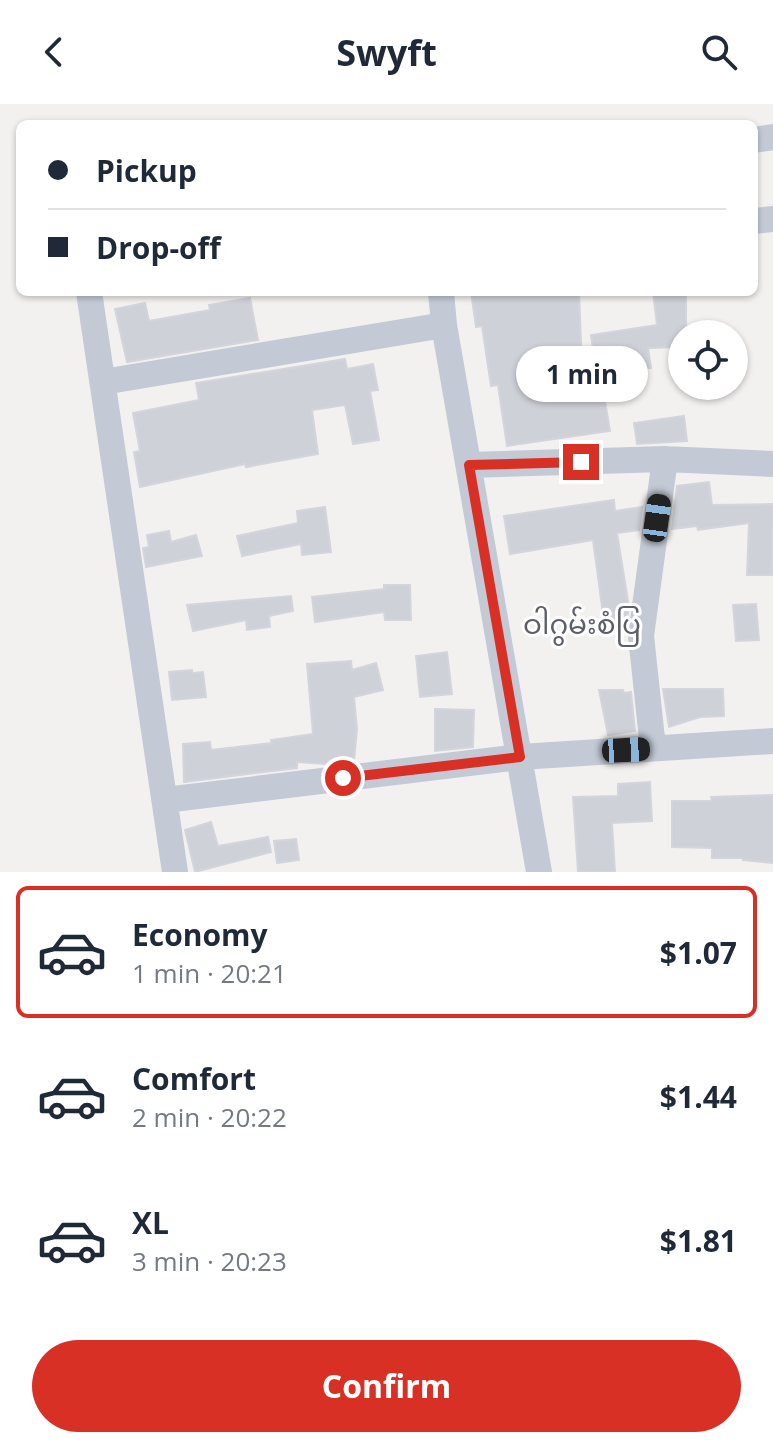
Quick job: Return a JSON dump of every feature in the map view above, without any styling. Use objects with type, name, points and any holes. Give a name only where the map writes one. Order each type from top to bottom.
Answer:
[{"type":"street","points":[[90,296],[175,872]]},
{"type":"street","points":[[441,296],[539,872]]},
{"type":"street","points":[[103,382],[444,325]]},
{"type":"street","points":[[469,465],[665,459],[773,464]]},
{"type":"street","points":[[653,748],[641,636],[665,459]]},
{"type":"street","points":[[165,800],[520,757],[773,741]]},
{"type":"building","points":[[472,296],[579,296],[583,392],[603,389],[610,431],[507,446],[498,385],[491,386],[482,326],[476,327]]},
{"type":"building","points":[[653,296],[686,296],[686,320],[668,320],[668,347],[648,348],[651,368],[627,371],[623,348],[593,349],[591,335],[657,325]]},
{"type":"building","points":[[250,298],[258,340],[127,362],[115,309],[145,303],[149,321],[210,310],[209,305]]},
{"type":"building","points":[[345,359],[347,369],[373,364],[378,390],[370,391],[379,440],[353,444],[345,405],[312,410],[318,454],[246,467],[245,464],[140,487],[134,452],[140,451],[133,413],[199,400],[196,383]]},
{"type":"building","points":[[684,416],[687,441],[637,444],[634,423]]},
{"type":"building","points":[[709,482],[712,505],[773,504],[772,575],[747,575],[749,523],[698,530],[697,526],[672,529],[677,486]]},
{"type":"building","points":[[614,500],[615,511],[642,507],[639,530],[617,533],[629,607],[627,619],[604,622],[593,540],[510,554],[504,516]]},
{"type":"building","points":[[325,507],[331,552],[302,555],[301,544],[242,556],[237,536],[298,523],[297,511]]},
{"type":"building","points":[[169,531],[171,542],[196,535],[202,556],[146,567],[143,548],[149,547],[147,535]]},
{"type":"building","points":[[384,585],[410,585],[411,620],[385,620],[384,612],[315,622],[312,597],[384,589]]},
{"type":"building","points":[[291,596],[293,611],[269,616],[270,627],[247,630],[246,620],[193,631],[187,605]]},
{"type":"building","points":[[756,604],[759,640],[736,641],[733,605]]},
{"type":"building","points":[[447,652],[452,694],[420,697],[416,656]]},
{"type":"building","points":[[351,661],[352,670],[376,663],[383,690],[354,697],[357,729],[354,761],[326,764],[297,762],[297,768],[184,782],[183,744],[210,742],[211,750],[272,743],[271,740],[313,734],[307,664]]},
{"type":"building","points":[[192,670],[192,673],[203,672],[206,697],[172,700],[169,672]]},
{"type":"building","points":[[663,689],[723,689],[724,716],[700,717],[669,727]]},
{"type":"building","points":[[599,690],[631,692],[635,731],[608,735]]},
{"type":"building","points":[[435,709],[474,710],[473,747],[435,751]]},
{"type":"building","points":[[650,782],[652,821],[612,823],[615,872],[578,872],[573,797],[618,796],[618,784]]},
{"type":"building","points":[[773,795],[773,863],[743,858],[712,858],[712,848],[672,847],[672,801]]},
{"type":"building","points":[[211,822],[218,846],[268,837],[271,852],[195,872],[185,830]]},
{"type":"building","points":[[296,839],[299,860],[277,863],[274,841]]},
{"type":"district","name":"ဝါဂွမ်းစံပြ","points":[[582,623]]},
{"type":"route","points":[[343,778],[520,757],[469,465],[581,462]]}]
